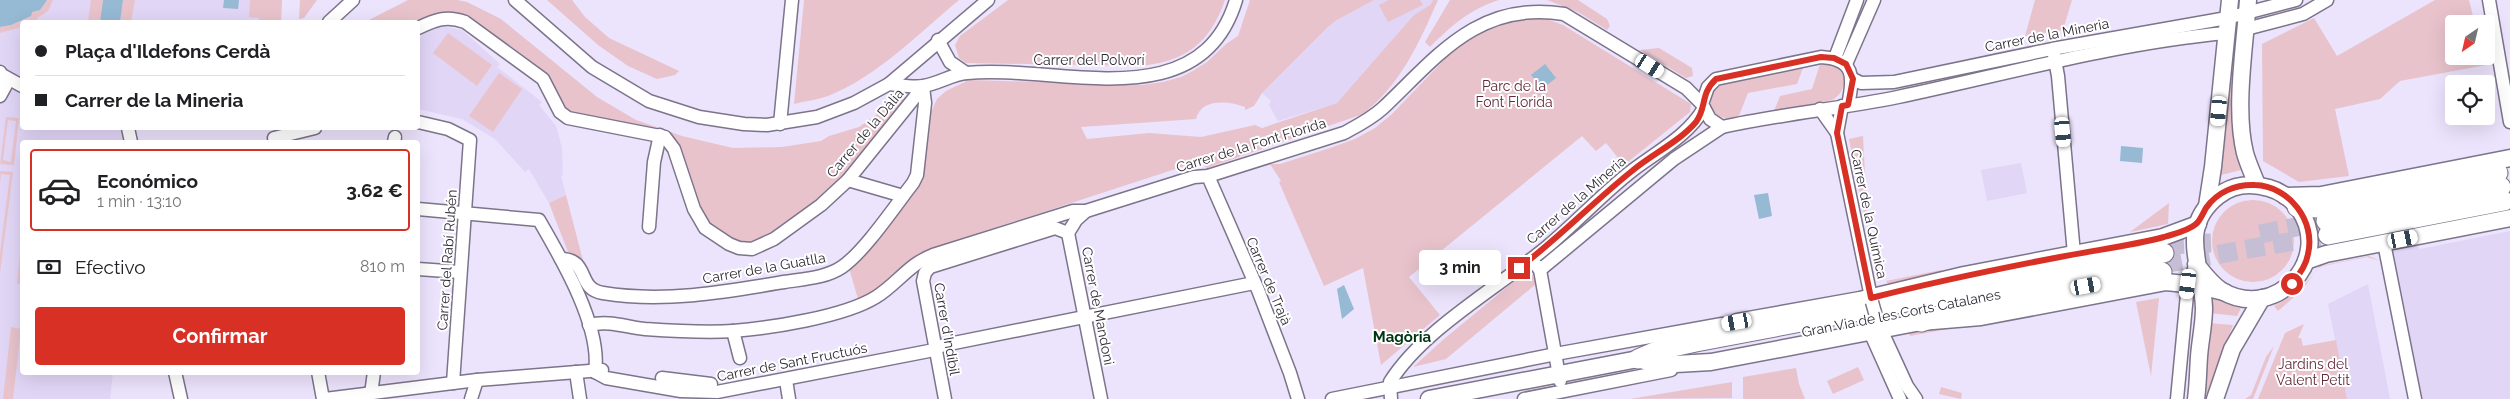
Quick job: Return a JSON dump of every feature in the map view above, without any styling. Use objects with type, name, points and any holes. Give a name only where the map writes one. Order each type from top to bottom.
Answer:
[{"type":"highway","points":[[2291,201],[2318,208],[2503,195]]},
{"type":"highway","points":[[2327,228],[2503,195]]},
{"type":"highway","points":[[1891,293],[1914,293],[2163,258]]},
{"type":"highway","points":[[1921,322],[1952,311],[2163,258]]},
{"type":"highway","name":"Gran Via de les Corts Catalanes","points":[[1638,359],[1692,353],[2163,258]]},
{"type":"main road","points":[[2196,399],[2204,309],[2194,285],[2196,264],[2195,234],[2207,206],[2213,168],[2230,0]]},
{"type":"main road","points":[[2248,6],[2241,125],[2245,153],[2257,185]]},
{"type":"main road","points":[[2227,25],[2246,29]]},
{"type":"main road","points":[[2291,201],[2510,158]]},
{"type":"main road","points":[[2198,224],[2163,237],[1964,275],[1891,293],[1872,300],[1737,322],[1732,327],[1669,340],[1651,346],[1638,359],[1658,365],[1711,362],[1876,329],[1981,316],[2166,282],[2194,285],[2244,298],[2262,298],[2278,293],[2292,284],[2306,261],[2309,233],[2306,222],[2291,201],[2276,190],[2257,185],[2243,185],[2225,191],[2207,206]]},
{"type":"main road","points":[[2306,261],[2326,254],[2384,243],[2503,195]]},
{"type":"main road","points":[[2196,264],[2208,279],[2224,292]]},
{"type":"main road","points":[[2215,399],[2232,349],[2262,298]]},
{"type":"main road","name":"Gran Via de les Corts Catalanes","points":[[1429,399],[1638,359]]},
{"type":"street","points":[[331,20],[353,0]]},
{"type":"street","points":[[515,0],[592,67],[649,100],[709,119],[744,124],[780,124],[817,117],[854,103],[889,84],[938,40],[988,0]]},
{"type":"street","points":[[780,124],[792,0]]},
{"type":"street","name":"Carrer del Polvorí","points":[[889,84],[923,87],[966,73],[1122,78],[1165,73],[1192,61],[1210,46],[1225,27],[1236,0]]},
{"type":"street","points":[[1840,61],[1857,0]]},
{"type":"street","points":[[1840,61],[1874,0]]},
{"type":"street","name":"Carrer de la Mineria","points":[[1722,127],[1896,97],[2056,62],[2194,36],[2227,25],[2248,6],[2296,0]]},
{"type":"street","points":[[2246,29],[2303,14],[2327,0]]},
{"type":"street","points":[[2489,0],[2506,72],[2510,122]]},
{"type":"street","name":"Carrer de la Font Florida","points":[[589,325],[601,322],[643,329],[733,331],[812,318],[859,305],[883,292],[907,270],[924,258],[1073,211],[1086,211],[1194,177],[1208,176],[1344,133],[1362,124],[1381,110],[1453,33],[1467,22],[1482,14],[1515,4],[1546,6],[1564,14],[1688,90],[1703,106],[1711,121],[1722,127]]},
{"type":"street","points":[[420,27],[440,18],[453,18],[465,22],[543,79],[560,112],[568,118],[660,135],[649,163],[649,227]]},
{"type":"street","name":"Carrer de la Mineria","points":[[1853,79],[1861,83],[1894,82],[2052,49],[2227,25]]},
{"type":"street","points":[[938,40],[948,59],[966,73]]},
{"type":"street","points":[[2052,49],[2056,62],[2074,254]]},
{"type":"street","points":[[1688,90],[1708,86],[1716,79],[1817,58],[1840,61],[1853,79]]},
{"type":"street","points":[[2,74],[20,85]]},
{"type":"street","points":[[2,74],[2,93],[20,87]]},
{"type":"street","name":"Carrer de la Química","points":[[1837,133],[1853,79]]},
{"type":"street","name":"Carrer de la Mineria","points":[[1390,394],[1401,366],[1420,347],[1547,247],[1632,171],[1683,134],[1696,121],[1703,106],[1708,86]]},
{"type":"street","name":"Carrer de la Dàlia","points":[[660,135],[670,142],[694,209],[701,223],[716,238],[739,248],[752,249],[774,239],[820,205],[848,180],[923,87]]},
{"type":"street","name":"Carrer de la Guatlla","points":[[561,259],[576,262],[587,285],[595,290],[644,296],[724,292],[823,276],[842,267],[850,260],[903,196],[917,175],[925,103],[923,87]]},
{"type":"street","name":"Carrer de la Química","points":[[1820,109],[1837,133],[1872,300],[1876,329]]},
{"type":"street","name":"Carrer del Rabí Rubén","points":[[420,122],[448,129],[470,140],[453,383]]},
{"type":"street","points":[[1540,270],[1674,159],[1722,127]]},
{"type":"street","points":[[274,136],[305,130]]},
{"type":"street","name":"Carrer de Trajà","points":[[1208,176],[1254,283],[1290,373],[1298,399]]},
{"type":"street","points":[[848,180],[903,196]]},
{"type":"street","points":[[420,209],[539,220],[561,259],[589,325],[597,358],[595,372]]},
{"type":"street","points":[[1068,233],[1076,220],[1086,211]]},
{"type":"street","name":"Carrer de Mandoni","points":[[930,267],[1055,228],[1068,233],[1101,399]]},
{"type":"street","points":[[2384,243],[2415,399]]},
{"type":"street","points":[[1531,259],[1540,270],[1555,354],[1565,395]]},
{"type":"street","name":"Carrer d'Indíbil","points":[[930,267],[925,273],[923,281],[945,399]]},
{"type":"street","points":[[420,269],[460,272]]},
{"type":"street","name":"Carrer de Sant Fructuós","points":[[595,372],[606,378],[694,392],[729,391],[928,351],[935,347],[1254,283]]},
{"type":"street","points":[[2176,399],[2194,285]]},
{"type":"street","points":[[1332,399],[1390,394],[1555,354],[1737,322]]},
{"type":"street","points":[[1876,329],[1887,341],[1907,386],[1918,398]]},
{"type":"street","points":[[1876,329],[1900,399]]},
{"type":"street","points":[[733,331],[740,358]]},
{"type":"street","name":"Carrer de Sant Fructuós","points":[[324,399],[477,380],[608,370],[686,383],[712,384],[928,345],[935,347]]},
{"type":"street","points":[[1524,399],[1565,395],[1711,362]]},
{"type":"street","points":[[576,372],[580,399]]},
{"type":"street","points":[[176,375],[181,399]]},
{"type":"street","points":[[319,375],[324,399]]},
{"type":"street","points":[[371,394],[374,375]]},
{"type":"street","points":[[471,399],[477,380]]},
{"type":"street","points":[[786,380],[789,399]]},
{"type":"shaded area","points":[[0,0],[282,0],[281,20],[20,20],[20,130],[125,130],[123,140],[20,140],[20,375],[113,375],[110,399],[0,399]]},
{"type":"shaded area","points":[[1374,0],[1433,0],[1430,5],[1414,15],[1346,97],[1337,103],[1278,121],[1269,105],[1271,101],[1262,93],[1328,27]]},
{"type":"shaded area","points":[[446,27],[462,30],[500,64],[497,67],[542,102],[539,105],[556,126],[562,148],[563,175],[561,176],[566,195],[549,203],[529,169],[525,172],[495,139],[462,119],[420,109],[420,33],[431,28]]},
{"type":"shaded area","points":[[2021,163],[2027,193],[1987,201],[1981,170]]},
{"type":"shaded area","points":[[2510,231],[2510,399],[2420,399],[2392,252],[2417,246],[2420,249]]},
{"type":"shaded area","points":[[2368,284],[2390,399],[2347,399],[2328,304]]},
{"type":"green space","points":[[47,0],[53,0],[48,11],[37,18],[37,20],[22,20],[31,16],[31,12],[40,10]]},
{"type":"green space","points":[[91,0],[103,0],[100,20],[88,20]]},
{"type":"green space","points":[[123,0],[135,0],[131,20],[120,20]]},
{"type":"green space","points":[[250,0],[282,0],[281,20],[259,20],[259,18],[249,17]]},
{"type":"green space","points":[[300,0],[317,0],[304,18],[299,19]]},
{"type":"green space","points":[[408,0],[457,0],[467,2],[501,19],[597,97],[636,120],[682,136],[733,148],[782,147],[821,141],[829,136],[859,127],[900,98],[905,97],[849,168],[811,209],[784,228],[750,243],[730,239],[706,222],[673,138],[570,116],[559,106],[547,77],[458,14],[420,22],[420,20],[369,20]]},
{"type":"green space","points":[[547,0],[572,0],[585,17],[609,38],[679,71],[675,75],[657,79],[628,66],[598,45]]},
{"type":"green space","points":[[804,0],[959,0],[881,66],[864,77],[828,96],[794,104]]},
{"type":"green space","points":[[1008,0],[1225,0],[1212,28],[1203,39],[1182,55],[1155,64],[1139,66],[966,63],[959,58],[955,45],[960,36]]},
{"type":"green space","points":[[1250,0],[1374,0],[1328,27],[1262,93],[1254,106],[1245,110],[1245,107],[1231,103],[1216,103],[1204,107],[1196,119],[1081,127],[1087,139],[1149,133],[1201,137],[1255,125],[1262,128],[1337,103],[1414,15],[1430,5],[1433,0],[1438,0],[1408,62],[1388,90],[1363,114],[1207,168],[1200,161],[927,250],[917,255],[877,289],[858,299],[849,268],[898,207],[925,143],[931,112],[937,99],[946,91],[969,80],[1142,85],[1181,77],[1207,62],[1226,44],[1238,36]]},
{"type":"green space","points":[[1389,0],[1420,0],[1423,5],[1388,22],[1379,5]]},
{"type":"green space","points":[[1450,0],[1499,0],[1479,8],[1461,19],[1430,47],[1425,42]]},
{"type":"green space","points":[[1547,0],[1578,0],[1607,19],[1610,26],[1607,30],[1578,12]]},
{"type":"green space","points":[[2035,0],[2072,0],[2063,30],[2025,36]]},
{"type":"green space","points":[[2435,0],[2469,0],[2473,15],[2445,15],[2445,65],[2486,65],[2400,81],[2380,99],[2335,109],[2349,176],[2299,182],[2263,161],[2262,44],[2314,18],[2337,56]]},
{"type":"green space","name":"Parc de la Font Florida","points":[[1505,18],[1544,18],[1563,25],[1691,104],[1690,112],[1624,165],[1606,143],[1596,151],[1582,136],[1409,277],[1440,315],[1381,365],[1363,268],[1324,286],[1279,182],[1281,181],[1270,164],[1280,164],[1330,148],[1355,139],[1375,128],[1392,114],[1464,39]]},
{"type":"green space","points":[[20,21],[20,28],[0,33],[0,27]]},
{"type":"green space","points":[[448,33],[492,65],[477,86],[433,53]]},
{"type":"green space","points":[[1659,48],[1692,68],[1693,76],[1686,78],[1640,50]]},
{"type":"green space","points":[[2238,57],[2245,169],[2221,175],[2232,58]]},
{"type":"green space","points":[[1828,63],[1835,66],[1843,75],[1843,86],[1838,96],[1832,100],[1774,111],[1780,96],[1812,89],[1820,64]]},
{"type":"green space","points":[[1803,68],[1797,84],[1748,93],[1738,118],[1725,118],[1712,110],[1710,99],[1712,92],[1723,83]]},
{"type":"green space","points":[[499,73],[522,89],[493,132],[469,116]]},
{"type":"green space","points":[[6,117],[19,118],[14,165],[0,164]],"holes":[[[8,120],[16,121],[11,162],[3,160]]]},
{"type":"green space","points":[[1863,136],[1867,214],[1864,214],[1849,139]]},
{"type":"green space","points":[[0,171],[13,172],[0,273],[0,253],[10,175],[1,174],[0,184]]},
{"type":"green space","points":[[566,195],[589,284],[577,257],[568,252],[549,203]]},
{"type":"green space","points":[[2245,200],[2261,200],[2276,207],[2287,218],[2294,233],[2291,257],[2282,270],[2261,282],[2245,282],[2230,275],[2219,264],[2212,249],[2212,233],[2219,218],[2230,207]]},
{"type":"green space","points":[[2169,203],[2168,224],[2130,232]]},
{"type":"green space","points":[[20,255],[20,284],[17,284]]},
{"type":"green space","points":[[2369,256],[2380,261],[2367,257],[2323,266],[2318,269],[2320,266]]},
{"type":"green space","points":[[1941,270],[1941,274],[1889,285],[1886,281]]},
{"type":"green space","points":[[1530,273],[1533,275],[1536,284],[1446,359],[1413,367],[1523,274]]},
{"type":"green space","points":[[2314,273],[2302,290],[2278,311],[2274,306],[2298,292]]},
{"type":"green space","points":[[2210,294],[2225,303],[2241,308],[2237,316],[2209,313]]},
{"type":"green space","points":[[2159,298],[2151,376],[2136,302]]},
{"type":"green space","points":[[2208,323],[2233,325],[2208,393],[2201,396]]},
{"type":"green space","name":"Jardins del Valent Petit","points":[[2304,324],[2298,338],[2301,338],[2303,346],[2336,340],[2347,399],[2258,399],[2285,333]]},
{"type":"green space","points":[[1953,325],[1953,328],[1910,336],[1908,331]]},
{"type":"green space","points":[[11,327],[20,329],[20,338],[13,399],[3,399]]},
{"type":"green space","points":[[2274,346],[2253,399],[2245,399],[2251,395],[2266,357]]},
{"type":"green space","points":[[1858,367],[1864,380],[1833,394],[1827,381]]},
{"type":"green space","points":[[1796,368],[1799,384],[1805,399],[1743,399],[1743,377]]},
{"type":"green space","points":[[1732,382],[1732,398],[1630,399]]},
{"type":"green space","points":[[1941,387],[1962,393],[1961,399],[1939,394]]},
{"type":"water","points":[[0,0],[47,0],[40,10],[32,12],[31,16],[11,25],[0,27]]},
{"type":"water","points":[[103,0],[123,0],[120,20],[100,20]]},
{"type":"water","points":[[224,0],[239,0],[238,9],[223,8]]},
{"type":"water","points":[[1545,64],[1556,78],[1543,88],[1531,75]]},
{"type":"water","points":[[2121,146],[2143,148],[2142,163],[2120,161]]},
{"type":"water","points":[[1768,193],[1772,216],[1759,219],[1754,195]]},
{"type":"water","points":[[1344,285],[1354,309],[1342,319],[1337,289]]},
{"type":"tunnel","points":[[2260,234],[2326,221]]},
{"type":"tunnel","points":[[2163,264],[2328,235]]},
{"type":"tunnel","points":[[2165,245],[2211,243]]},
{"type":"district","name":"Magòria","points":[[1402,337]]},
{"type":"route","points":[[1519,268],[1547,247],[1632,171],[1683,134],[1696,121],[1704,108],[1702,104],[1708,86],[1716,79],[1821,57],[1834,58],[1846,64],[1849,74],[1853,79],[1853,88],[1848,105],[1842,106],[1837,133],[1871,298],[1964,275],[2163,237],[2180,232],[2198,224],[2207,206],[2217,196],[2243,185],[2257,185],[2276,190],[2297,206],[2306,222],[2309,233],[2309,252],[2302,270],[2292,284]]}]
